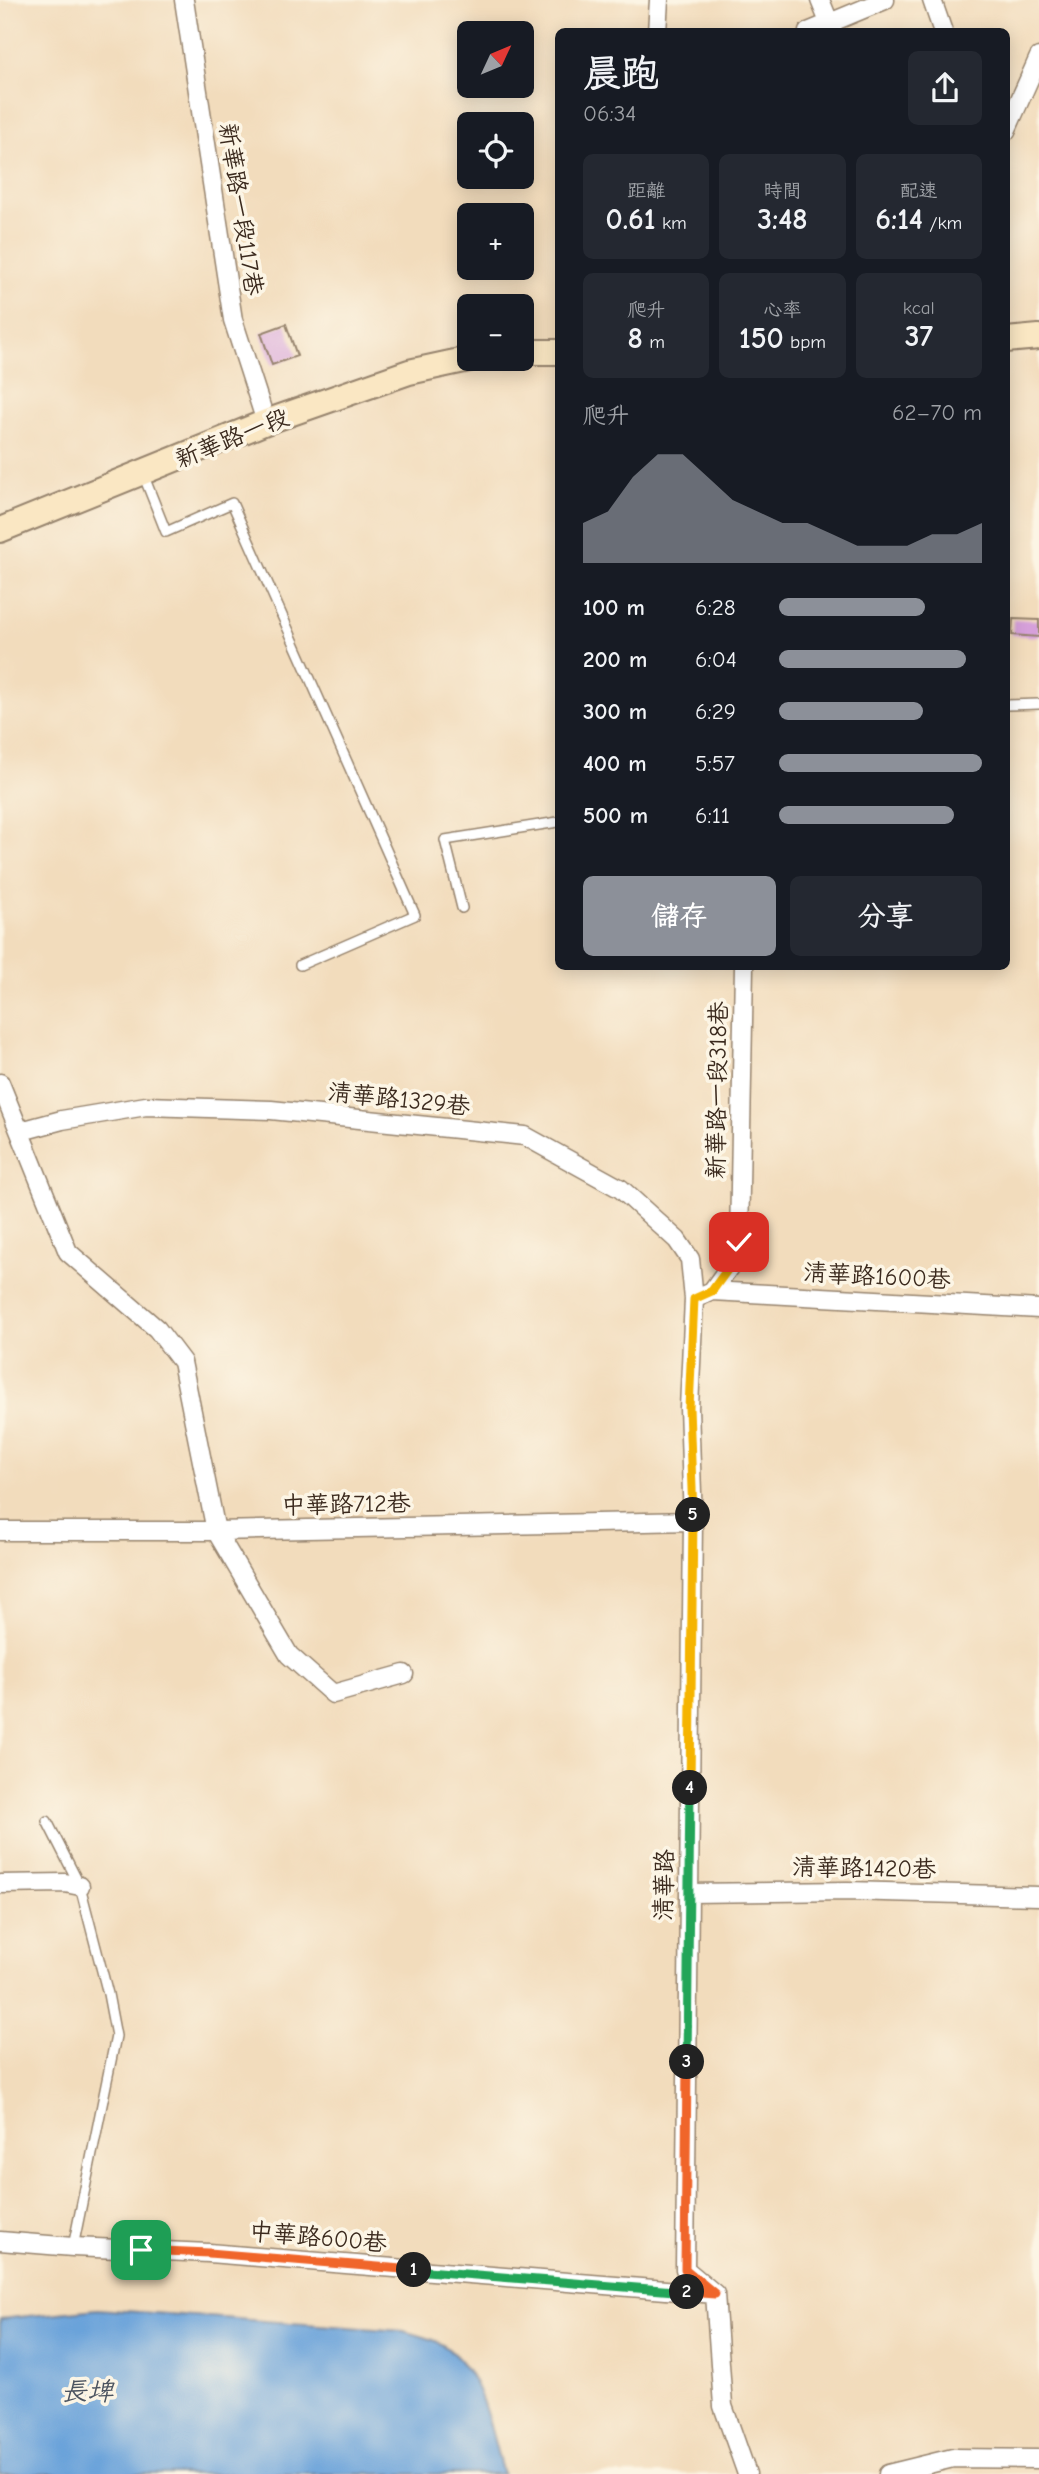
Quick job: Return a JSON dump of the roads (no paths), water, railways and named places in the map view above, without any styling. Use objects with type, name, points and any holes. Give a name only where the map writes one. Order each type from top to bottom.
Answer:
[{"type":"street","name":"新華路一段117巷","points":[[184,0],[233,320],[266,422]]},
{"type":"street","points":[[657,28],[659,0]]},
{"type":"street","points":[[820,0],[831,27],[885,0]]},
{"type":"street","points":[[932,0],[942,28]]},
{"type":"street","points":[[1010,122],[1039,57]]},
{"type":"street","points":[[1018,104],[1039,100]]},
{"type":"street","points":[[1010,340],[1039,337]]},
{"type":"street","points":[[534,352],[555,352]]},
{"type":"street","name":"新華路一段","points":[[0,530],[266,422],[409,372],[457,362]]},
{"type":"street","name":"新華路一段318巷","points":[[712,1291],[735,1259],[739,1242],[744,970]]},
{"type":"street","points":[[0,1083],[68,1252],[157,1329],[182,1362],[216,1531],[289,1655],[333,1695],[404,1674]]},
{"type":"street","name":"清華路1329巷","points":[[21,1130],[146,1106],[271,1110],[525,1136],[621,1189],[677,1240],[690,1259],[694,1299]]},
{"type":"street","points":[[694,1299],[712,1291]]},
{"type":"street","name":"清華路1600巷","points":[[712,1291],[1039,1309]]},
{"type":"street","name":"清華路","points":[[694,1299],[689,1408],[693,1521],[685,2269],[715,2294]]},
{"type":"street","name":"中華路712巷","points":[[0,1531],[216,1531],[693,1521]]},
{"type":"street","points":[[0,1884],[80,1886]]},
{"type":"street","name":"清華路1420巷","points":[[689,1893],[847,1891],[1039,1896]]},
{"type":"street","name":"中華路600巷","points":[[0,2241],[209,2253],[715,2294]]},
{"type":"street","points":[[715,2294],[723,2406],[747,2474]]},
{"type":"street","points":[[888,2474],[953,2458],[1039,2459]]},
{"type":"lane","points":[[143,474],[166,532],[232,503],[415,915],[300,965]]},
{"type":"lane","points":[[1010,705],[1039,704]]},
{"type":"lane","points":[[462,908],[445,840],[555,822]]},
{"type":"lane","points":[[47,1821],[80,1886],[116,2036],[73,2247]]},
{"type":"water","name":"長埤","points":[[97,2309],[404,2331],[436,2341],[452,2352],[474,2382],[488,2418],[503,2474],[0,2474],[0,2319]]}]
